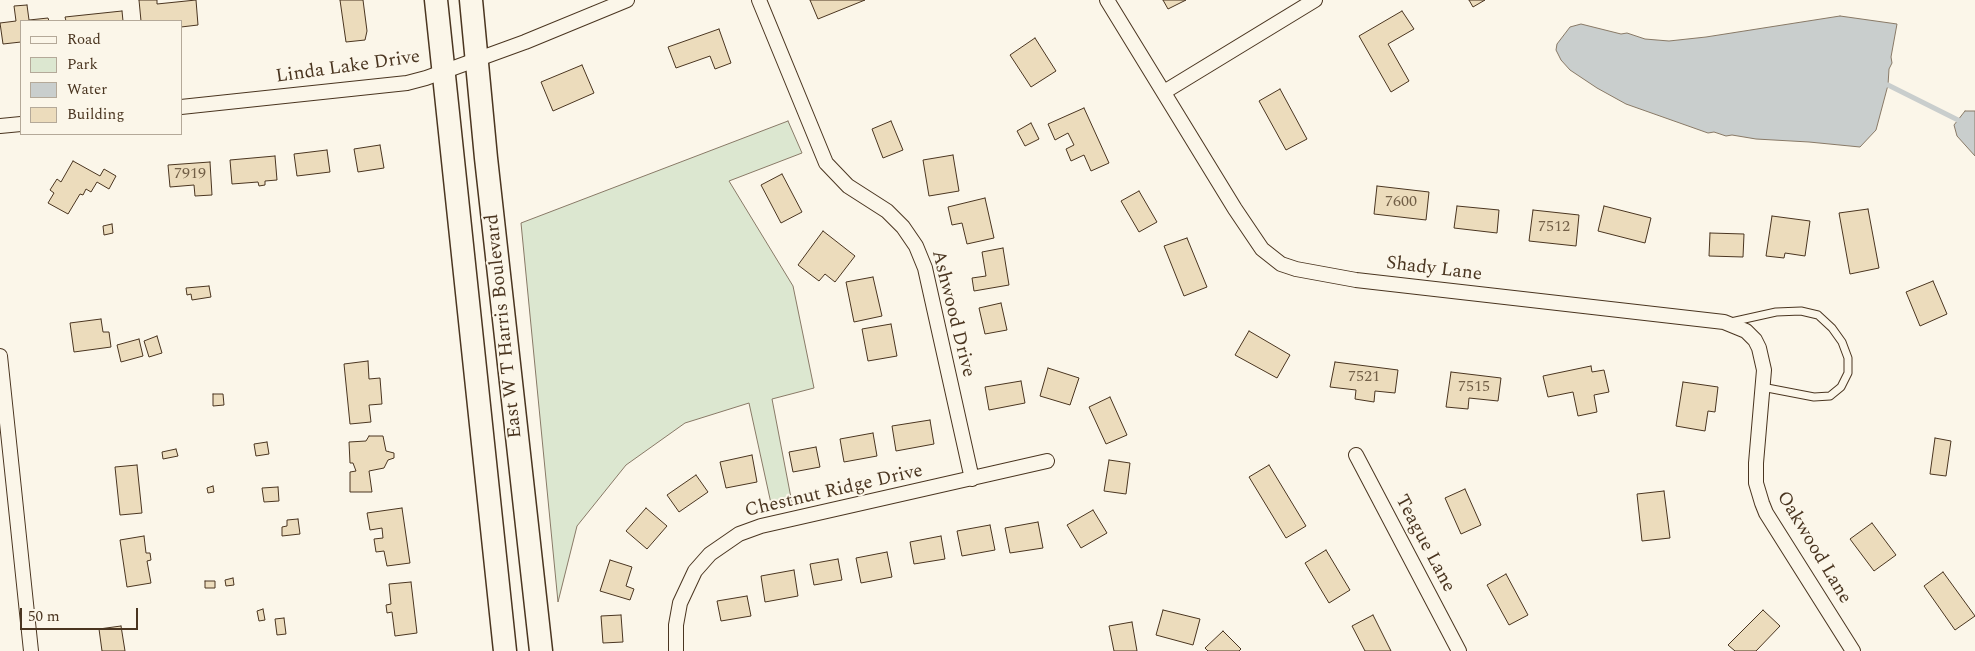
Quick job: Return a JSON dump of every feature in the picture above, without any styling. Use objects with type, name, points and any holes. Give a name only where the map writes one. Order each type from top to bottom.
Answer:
[{"type":"main road","name":"East W T Harris Boulevard","points":[[436,0],[505,651]]},
{"type":"main road","name":"East W T Harris Boulevard","points":[[471,0],[486,158],[541,651]]},
{"type":"street","name":"Linda Lake Drive","points":[[182,107],[408,83],[478,60],[561,28],[626,0]]},
{"type":"street","name":"Ashwood Drive","points":[[759,0],[826,163],[848,186],[887,211],[903,227],[916,246],[924,268],[972,480]]},
{"type":"street","points":[[1107,0],[1164,92],[1315,0]]},
{"type":"street","name":"Shady Lane","points":[[1164,92],[1235,209],[1262,249],[1281,264],[1296,269],[1356,280],[1727,323],[1739,327],[1755,340],[1762,355],[1764,370]]},
{"type":"street","points":[[0,126],[20,124]]},
{"type":"street","points":[[0,356],[31,651]]},
{"type":"street","name":"Oakwood Lane","points":[[1764,370],[1756,463],[1756,483],[1762,503],[1766,513],[1853,651]]},
{"type":"street","name":"Teague Lane","points":[[1356,455],[1459,651]]},
{"type":"street","name":"Chestnut Ridge Drive","points":[[676,651],[676,625],[684,592],[695,571],[710,554],[729,540],[761,526],[972,480],[1047,461]]},
{"type":"lane","points":[[1727,323],[1776,312],[1801,311],[1818,315],[1832,328],[1842,342],[1848,358],[1848,373],[1841,387],[1830,396],[1814,397],[1762,387]]},
{"type":"green space","points":[[788,121],[802,153],[729,181],[793,286],[814,388],[772,399],[792,503],[772,508],[749,403],[685,423],[626,465],[577,526],[558,602],[521,223]]},
{"type":"water","points":[[1840,16],[1897,24],[1888,85],[1876,130],[1860,147],[1756,139],[1732,135],[1726,136],[1714,132],[1708,133],[1626,104],[1570,70],[1561,60],[1556,50],[1557,44],[1570,27],[1581,24],[1621,34],[1627,33],[1645,39],[1669,41]]},
{"type":"water","points":[[1965,111],[1975,111],[1975,156],[1957,136],[1954,125]]},
{"type":"building","points":[[139,0],[157,0],[157,4],[196,0],[198,25],[182,27],[182,20],[141,20]]},
{"type":"building","points":[[340,0],[363,0],[367,31],[365,40],[346,42]]},
{"type":"building","points":[[810,0],[865,0],[818,19]]},
{"type":"building","points":[[1163,0],[1186,0],[1168,9]]},
{"type":"building","points":[[1469,0],[1485,0],[1473,7]]},
{"type":"building","points":[[27,5],[29,20],[20,20],[20,42],[3,44],[0,23],[16,21],[14,6]]},
{"type":"building","points":[[122,11],[123,20],[66,20],[65,17]]},
{"type":"building","points":[[1402,11],[1414,29],[1388,44],[1409,81],[1391,92],[1359,36]]},
{"type":"building","points":[[48,18],[49,20],[29,20]]},
{"type":"building","points":[[719,29],[731,63],[715,69],[710,56],[676,68],[668,47]]},
{"type":"building","points":[[1035,38],[1056,71],[1031,87],[1010,55]]},
{"type":"building","points":[[582,65],[594,93],[553,111],[541,82]]},
{"type":"building","points":[[1280,89],[1307,139],[1286,150],[1259,101]]},
{"type":"building","points":[[1084,108],[1109,163],[1091,171],[1084,155],[1071,161],[1066,149],[1074,145],[1068,133],[1055,140],[1048,124]]},
{"type":"building","points":[[891,121],[903,150],[883,158],[872,129]]},
{"type":"building","points":[[1031,123],[1039,139],[1025,146],[1017,131]]},
{"type":"building","points":[[380,145],[384,168],[358,172],[354,149]]},
{"type":"building","points":[[327,150],[330,172],[297,176],[294,154]]},
{"type":"building","points":[[953,155],[959,191],[929,196],[923,160]]},
{"type":"building","points":[[275,156],[277,180],[265,181],[265,185],[259,186],[258,182],[232,184],[230,160]]},
{"type":"building","points":[[73,161],[100,176],[104,169],[116,176],[109,189],[97,182],[91,192],[86,189],[83,195],[80,194],[68,214],[48,203],[54,193],[50,190],[57,179],[61,182]]},
{"type":"building","points":[[210,162],[212,195],[195,196],[194,185],[170,187],[168,165]]},
{"type":"building","points":[[782,174],[802,212],[781,223],[761,185]]},
{"type":"building","points":[[1377,186],[1429,192],[1426,220],[1374,214]]},
{"type":"building","points":[[1139,191],[1157,222],[1139,232],[1121,201]]},
{"type":"building","points":[[985,198],[994,238],[967,244],[962,223],[952,225],[948,207]]},
{"type":"building","points":[[1457,206],[1499,210],[1497,233],[1454,228]]},
{"type":"building","points":[[1604,206],[1651,218],[1645,243],[1598,231]]},
{"type":"building","points":[[1868,209],[1879,268],[1850,274],[1839,213]]},
{"type":"building","points":[[1533,210],[1579,215],[1576,246],[1529,241]]},
{"type":"building","points":[[1772,216],[1810,221],[1805,256],[1785,253],[1784,258],[1766,256]]},
{"type":"building","points":[[112,224],[113,233],[104,235],[103,226]]},
{"type":"building","points":[[823,231],[855,256],[835,282],[825,274],[819,281],[798,265]]},
{"type":"building","points":[[1710,233],[1744,234],[1743,257],[1709,256]]},
{"type":"building","points":[[1187,238],[1207,287],[1184,296],[1164,246]]},
{"type":"building","points":[[1003,248],[1009,285],[974,291],[972,278],[986,276],[982,252]]},
{"type":"building","points":[[873,277],[882,316],[854,322],[846,282]]},
{"type":"building","points":[[1933,281],[1947,314],[1920,326],[1906,292]]},
{"type":"building","points":[[209,286],[211,297],[192,300],[191,294],[187,295],[186,288]]},
{"type":"building","points":[[1001,303],[1007,330],[985,334],[979,308]]},
{"type":"building","points":[[101,319],[103,332],[109,332],[111,347],[74,352],[70,323]]},
{"type":"building","points":[[891,324],[897,356],[868,361],[862,329]]},
{"type":"building","points":[[1249,331],[1290,355],[1277,378],[1235,355]]},
{"type":"building","points":[[157,336],[162,353],[149,357],[144,341]]},
{"type":"building","points":[[139,339],[143,356],[121,362],[117,345]]},
{"type":"building","points":[[368,361],[369,379],[380,378],[382,404],[369,405],[371,422],[350,424],[344,364]]},
{"type":"building","points":[[1335,362],[1398,370],[1395,393],[1375,391],[1374,402],[1355,399],[1356,390],[1330,387]]},
{"type":"building","points":[[1591,366],[1592,372],[1604,370],[1609,392],[1594,395],[1597,412],[1578,416],[1573,392],[1548,397],[1543,376]]},
{"type":"building","points":[[1048,368],[1079,378],[1070,405],[1040,396]]},
{"type":"building","points":[[1451,372],[1501,378],[1498,401],[1469,398],[1468,409],[1446,407]]},
{"type":"building","points":[[1021,381],[1025,403],[989,410],[985,387]]},
{"type":"building","points":[[1683,382],[1718,387],[1715,412],[1708,411],[1705,431],[1676,426]]},
{"type":"building","points":[[213,394],[223,394],[224,405],[213,406]]},
{"type":"building","points":[[1110,397],[1127,435],[1106,444],[1089,407]]},
{"type":"building","points":[[930,420],[934,444],[896,451],[892,426]]},
{"type":"building","points":[[873,433],[877,456],[844,462],[840,439]]},
{"type":"building","points":[[369,436],[383,436],[386,451],[394,453],[394,458],[388,460],[384,468],[369,471],[372,492],[350,492],[350,472],[356,471],[353,463],[350,463],[349,442],[366,441]]},
{"type":"building","points":[[1935,438],[1951,441],[1946,476],[1930,474]]},
{"type":"building","points":[[267,442],[269,454],[256,456],[254,444]]},
{"type":"building","points":[[816,447],[820,467],[793,472],[789,452]]},
{"type":"building","points":[[176,449],[178,456],[163,459],[162,452]]},
{"type":"building","points":[[752,455],[757,482],[726,488],[720,462]]},
{"type":"building","points":[[1109,460],[1130,463],[1126,494],[1104,491]]},
{"type":"building","points":[[137,465],[142,513],[120,515],[115,467]]},
{"type":"building","points":[[1269,465],[1306,526],[1286,538],[1249,477]]},
{"type":"building","points":[[696,475],[708,492],[679,512],[667,495]]},
{"type":"building","points":[[213,486],[214,492],[208,493],[207,488]]},
{"type":"building","points":[[278,487],[279,501],[264,502],[262,488]]},
{"type":"building","points":[[1465,489],[1481,525],[1461,534],[1445,498]]},
{"type":"building","points":[[1664,491],[1670,538],[1642,541],[1637,494]]},
{"type":"building","points":[[402,508],[410,563],[387,566],[384,551],[376,552],[374,539],[383,538],[382,528],[370,530],[367,513]]},
{"type":"building","points":[[646,508],[667,526],[647,549],[626,531]]},
{"type":"building","points":[[1093,510],[1107,533],[1081,548],[1067,525]]},
{"type":"building","points":[[298,519],[300,534],[282,536],[282,527],[287,526],[287,520]]},
{"type":"building","points":[[1038,522],[1043,548],[1010,553],[1005,528]]},
{"type":"building","points":[[1872,523],[1896,555],[1874,571],[1850,539]]},
{"type":"building","points":[[990,525],[995,550],[962,556],[957,531]]},
{"type":"building","points":[[144,536],[146,553],[150,553],[151,560],[147,561],[151,583],[127,587],[120,540]]},
{"type":"building","points":[[941,536],[945,559],[914,564],[910,542]]},
{"type":"building","points":[[1326,550],[1350,590],[1329,603],[1305,563]]},
{"type":"building","points":[[887,552],[892,577],[861,583],[856,558]]},
{"type":"building","points":[[838,559],[842,580],[814,585],[810,564]]},
{"type":"building","points":[[610,560],[632,567],[626,586],[634,589],[630,600],[600,591]]},
{"type":"building","points":[[794,570],[798,596],[765,602],[761,576]]},
{"type":"building","points":[[1943,572],[1975,616],[1955,630],[1924,586]]},
{"type":"building","points":[[1506,574],[1528,615],[1509,625],[1487,585]]},
{"type":"building","points":[[233,578],[234,585],[226,586],[225,580]]},
{"type":"building","points":[[205,581],[215,581],[215,588],[205,588]]},
{"type":"building","points":[[411,582],[417,633],[395,636],[392,612],[387,613],[386,605],[391,604],[389,584]]},
{"type":"building","points":[[747,596],[751,616],[721,621],[717,601]]},
{"type":"building","points":[[263,609],[265,620],[259,621],[257,611]]},
{"type":"building","points":[[1163,610],[1200,619],[1193,645],[1156,635]]},
{"type":"building","points":[[1763,610],[1780,626],[1756,651],[1735,651],[1728,645]]},
{"type":"building","points":[[621,615],[623,642],[603,643],[601,616]]},
{"type":"building","points":[[1373,615],[1391,651],[1365,651],[1352,626]]},
{"type":"building","points":[[284,618],[286,634],[277,635],[275,619]]},
{"type":"building","points":[[1132,622],[1137,651],[1114,651],[1109,626]]},
{"type":"building","points":[[121,626],[125,651],[102,651],[99,629]]},
{"type":"building","points":[[1223,631],[1241,649],[1239,651],[1208,651],[1205,648]]},
{"type":"waterway","points":[[1881,85],[1888,85],[1962,122]]}]
